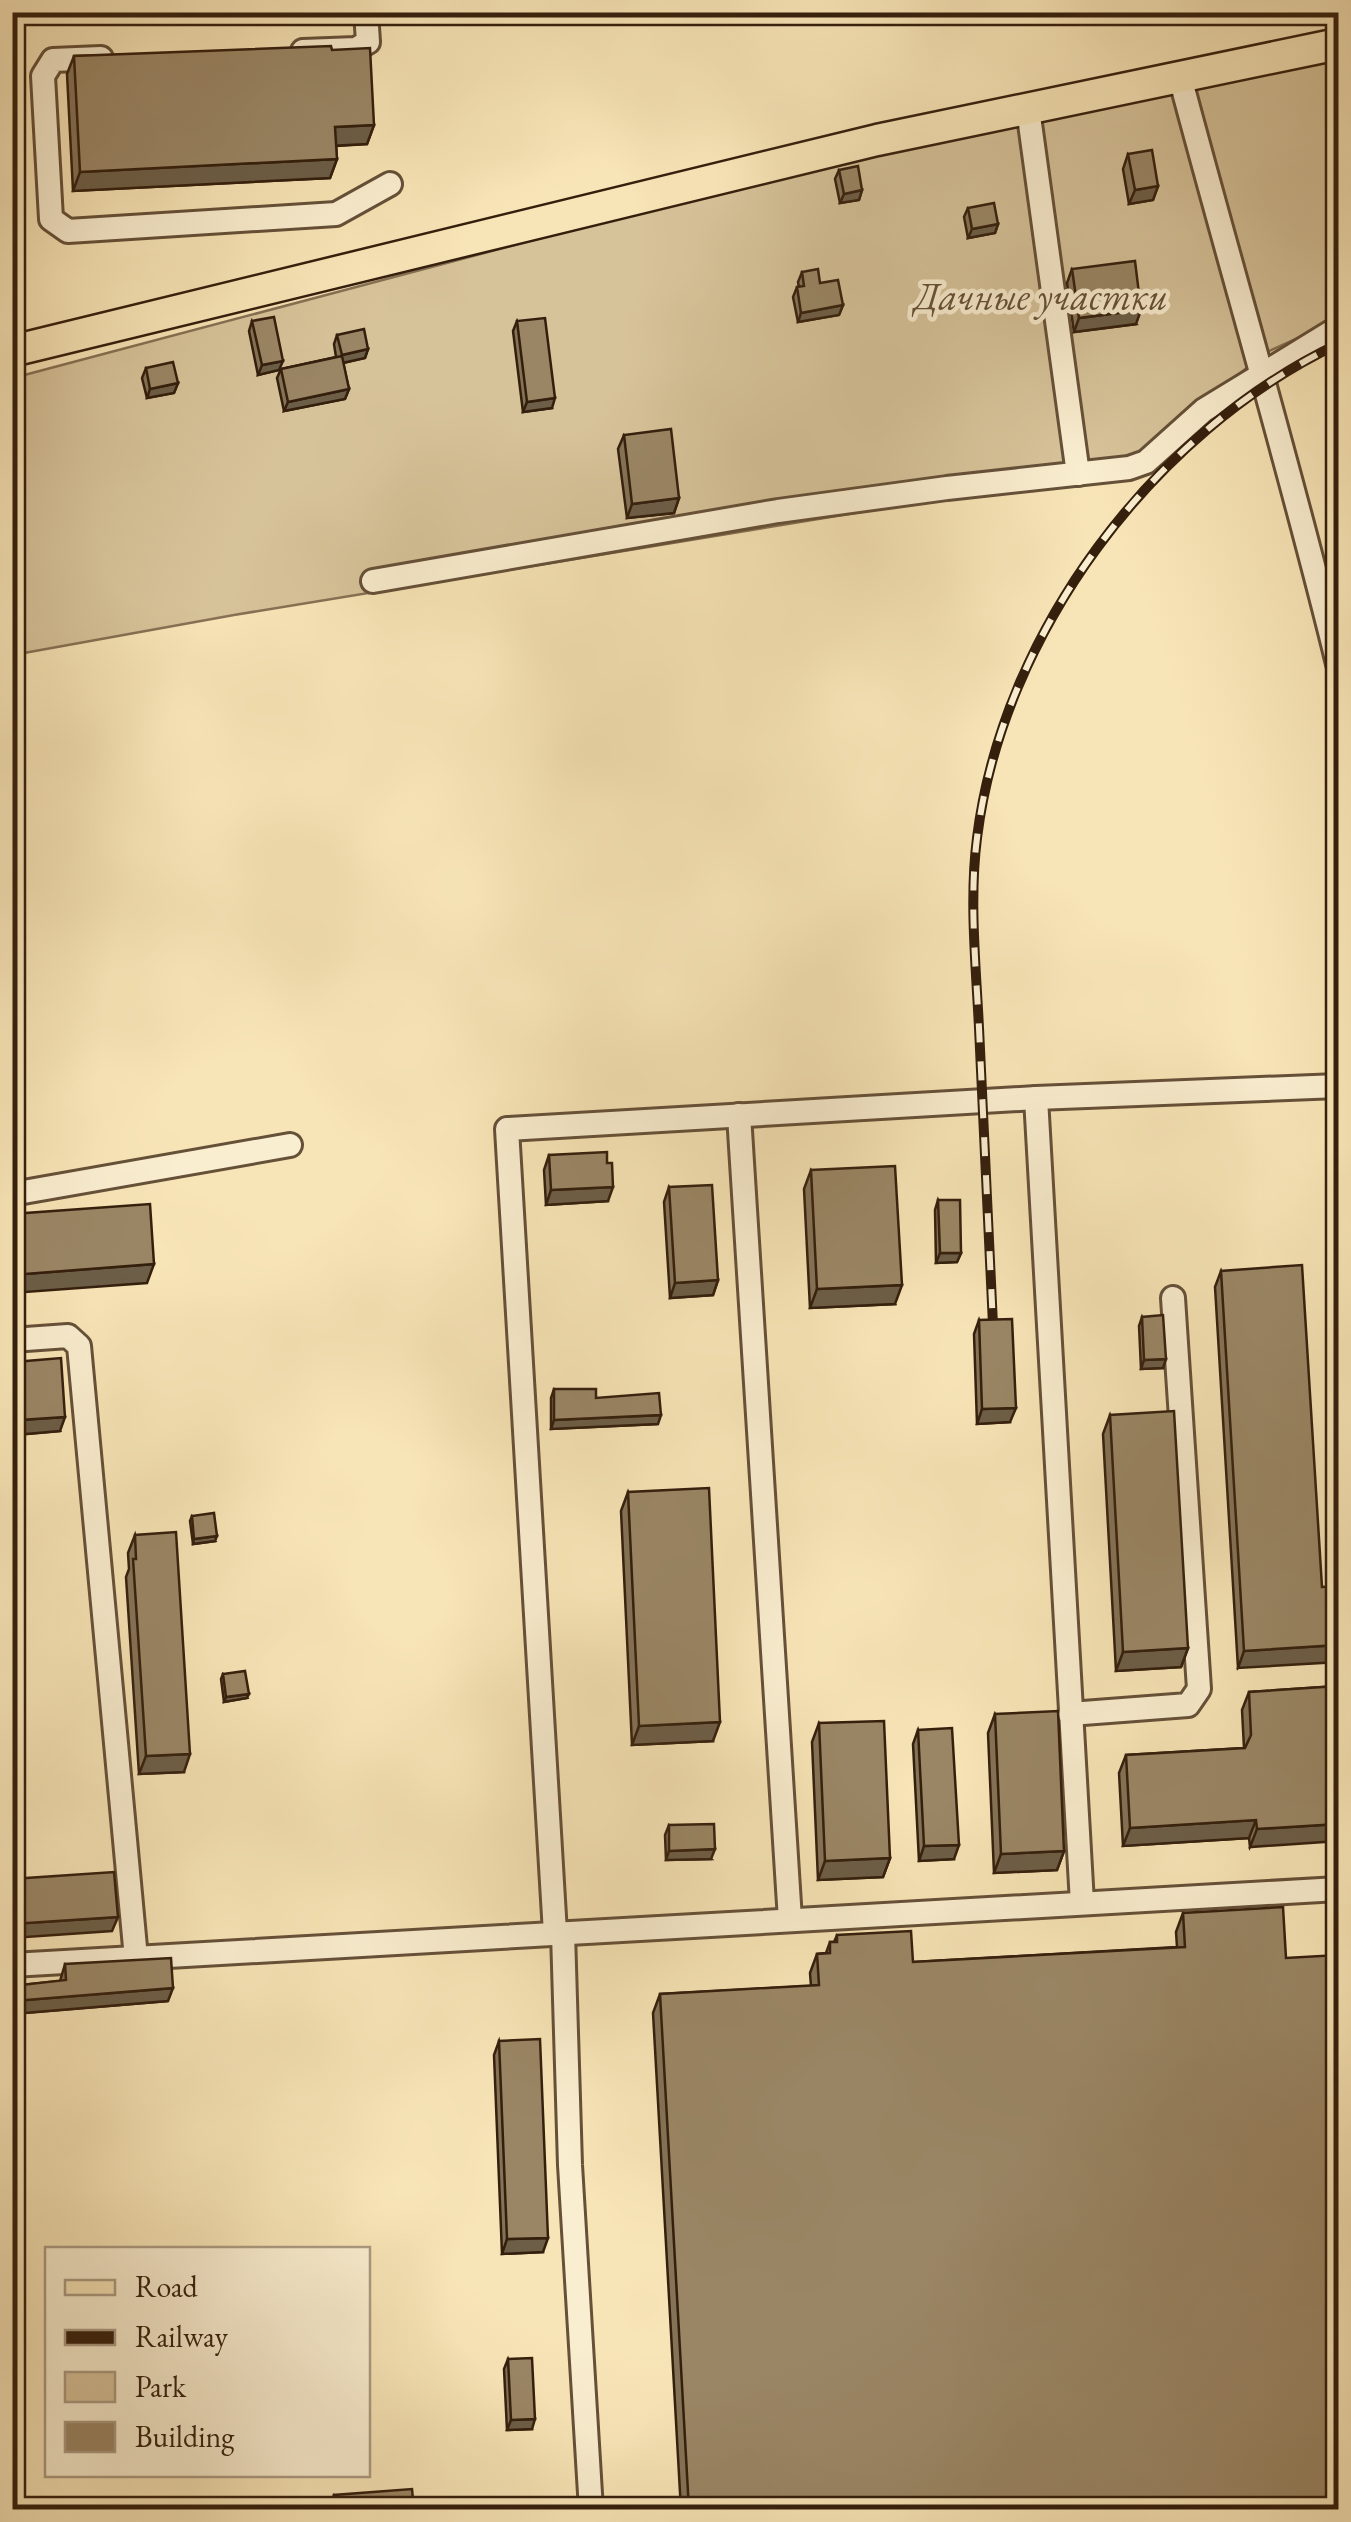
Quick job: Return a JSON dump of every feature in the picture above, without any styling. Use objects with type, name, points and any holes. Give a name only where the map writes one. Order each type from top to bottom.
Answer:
[{"type":"main road","points":[[12,351],[858,144],[1338,44]]},
{"type":"lane","points":[[280,52],[356,49],[368,42],[366,12]]},
{"type":"lane","points":[[129,57],[53,60],[43,76],[51,219],[68,231],[336,214],[390,184]]},
{"type":"lane","points":[[1180,77],[1296,492],[1338,664]]},
{"type":"lane","points":[[1028,108],[1078,474]]},
{"type":"lane","points":[[373,580],[778,511],[1129,468],[1146,462],[1204,410],[1338,328]]},
{"type":"lane","points":[[591,2510],[508,1128],[1036,1098],[1338,1086]]},
{"type":"lane","points":[[1036,1098],[1082,1903]]},
{"type":"lane","points":[[738,1116],[790,1920]]},
{"type":"lane","points":[[12,1194],[290,1144]]},
{"type":"lane","points":[[1070,1714],[1188,1705],[1199,1689],[1173,1298]]},
{"type":"lane","points":[[12,1340],[68,1336],[79,1346],[136,1958]]},
{"type":"lane","points":[[12,1965],[1338,1889]]},
{"type":"green space","name":"Дачные участки","points":[[1338,46],[1338,320],[1267,352],[1117,470],[13,655],[13,378],[1103,89]]},
{"type":"building","points":[[331,46],[332,50],[370,48],[374,125],[335,127],[337,159],[80,172],[74,56]]},
{"type":"building","points":[[1152,150],[1158,186],[1135,190],[1128,154]]},
{"type":"building","points":[[858,166],[862,190],[844,194],[839,170]]},
{"type":"building","points":[[994,203],[998,224],[972,229],[968,208]]},
{"type":"building","points":[[1135,261],[1141,310],[1079,318],[1072,269]]},
{"type":"building","points":[[818,269],[820,283],[838,280],[843,305],[801,313],[797,287],[804,286],[802,272]]},
{"type":"building","points":[[274,317],[283,361],[262,365],[252,321]]},
{"type":"building","points":[[545,318],[555,398],[527,402],[517,321]]},
{"type":"building","points":[[364,329],[368,349],[342,355],[337,335]]},
{"type":"building","points":[[342,356],[349,389],[288,402],[281,369]]},
{"type":"building","points":[[173,362],[178,383],[150,389],[146,368]]},
{"type":"building","points":[[671,429],[679,498],[632,504],[624,435]]},
{"type":"building","points":[[607,1152],[607,1163],[612,1163],[613,1187],[551,1190],[549,1155]]},
{"type":"building","points":[[895,1166],[902,1285],[817,1289],[811,1170]]},
{"type":"building","points":[[712,1185],[718,1280],[675,1283],[669,1187]]},
{"type":"building","points":[[938,1200],[960,1200],[961,1253],[940,1253]]},
{"type":"building","points":[[150,1204],[154,1264],[12,1275],[12,1214]]},
{"type":"building","points":[[1302,1265],[1322,1587],[1338,1586],[1338,1645],[1244,1651],[1221,1271]]},
{"type":"building","points":[[1163,1315],[1166,1359],[1144,1360],[1142,1317]]},
{"type":"building","points":[[1012,1319],[1016,1408],[982,1409],[979,1320]]},
{"type":"building","points":[[61,1358],[65,1417],[20,1420],[15,1362]]},
{"type":"building","points":[[554,1389],[596,1389],[596,1398],[659,1393],[661,1415],[554,1420]]},
{"type":"building","points":[[1174,1411],[1188,1648],[1123,1652],[1110,1415]]},
{"type":"building","points":[[709,1488],[720,1722],[639,1726],[628,1492]]},
{"type":"building","points":[[214,1513],[217,1536],[194,1539],[192,1516]]},
{"type":"building","points":[[176,1532],[190,1754],[146,1756],[133,1559],[135,1535]]},
{"type":"building","points":[[245,1671],[249,1694],[226,1697],[223,1674]]},
{"type":"building","points":[[1338,1686],[1338,1824],[1257,1829],[1256,1820],[1130,1828],[1126,1755],[1245,1748],[1251,1735],[1249,1692]]},
{"type":"building","points":[[1058,1711],[1064,1851],[1001,1854],[995,1714]]},
{"type":"building","points":[[884,1721],[890,1858],[825,1861],[819,1723]]},
{"type":"building","points":[[952,1728],[959,1845],[924,1846],[918,1730]]},
{"type":"building","points":[[714,1824],[715,1849],[669,1851],[669,1825]]},
{"type":"building","points":[[114,1872],[118,1917],[12,1924],[12,1879]]},
{"type":"building","points":[[1283,1907],[1286,1958],[1338,1955],[1338,2510],[689,2510],[660,1994],[819,1985],[817,1954],[830,1953],[830,1942],[837,1942],[837,1935],[911,1931],[913,1962],[1185,1947],[1183,1913]]},
{"type":"building","points":[[171,1958],[173,1988],[14,2001],[12,1986],[66,1980],[65,1964]]},
{"type":"building","points":[[540,2039],[548,2238],[507,2239],[499,2041]]},
{"type":"building","points":[[532,2358],[535,2419],[511,2420],[508,2359]]},
{"type":"building","points":[[412,2489],[414,2510],[335,2510],[334,2495]]},
{"type":"railway","points":[[994,1346],[973,909],[977,838],[992,762],[1018,687],[1053,615],[1098,548],[1149,485],[1207,430],[1270,382],[1338,344]]},
{"type":"railway","points":[[1338,860],[1333,996],[1338,1094]]},
{"type":"railway","points":[[1338,1197],[1334,1250],[1338,1337]]}]
